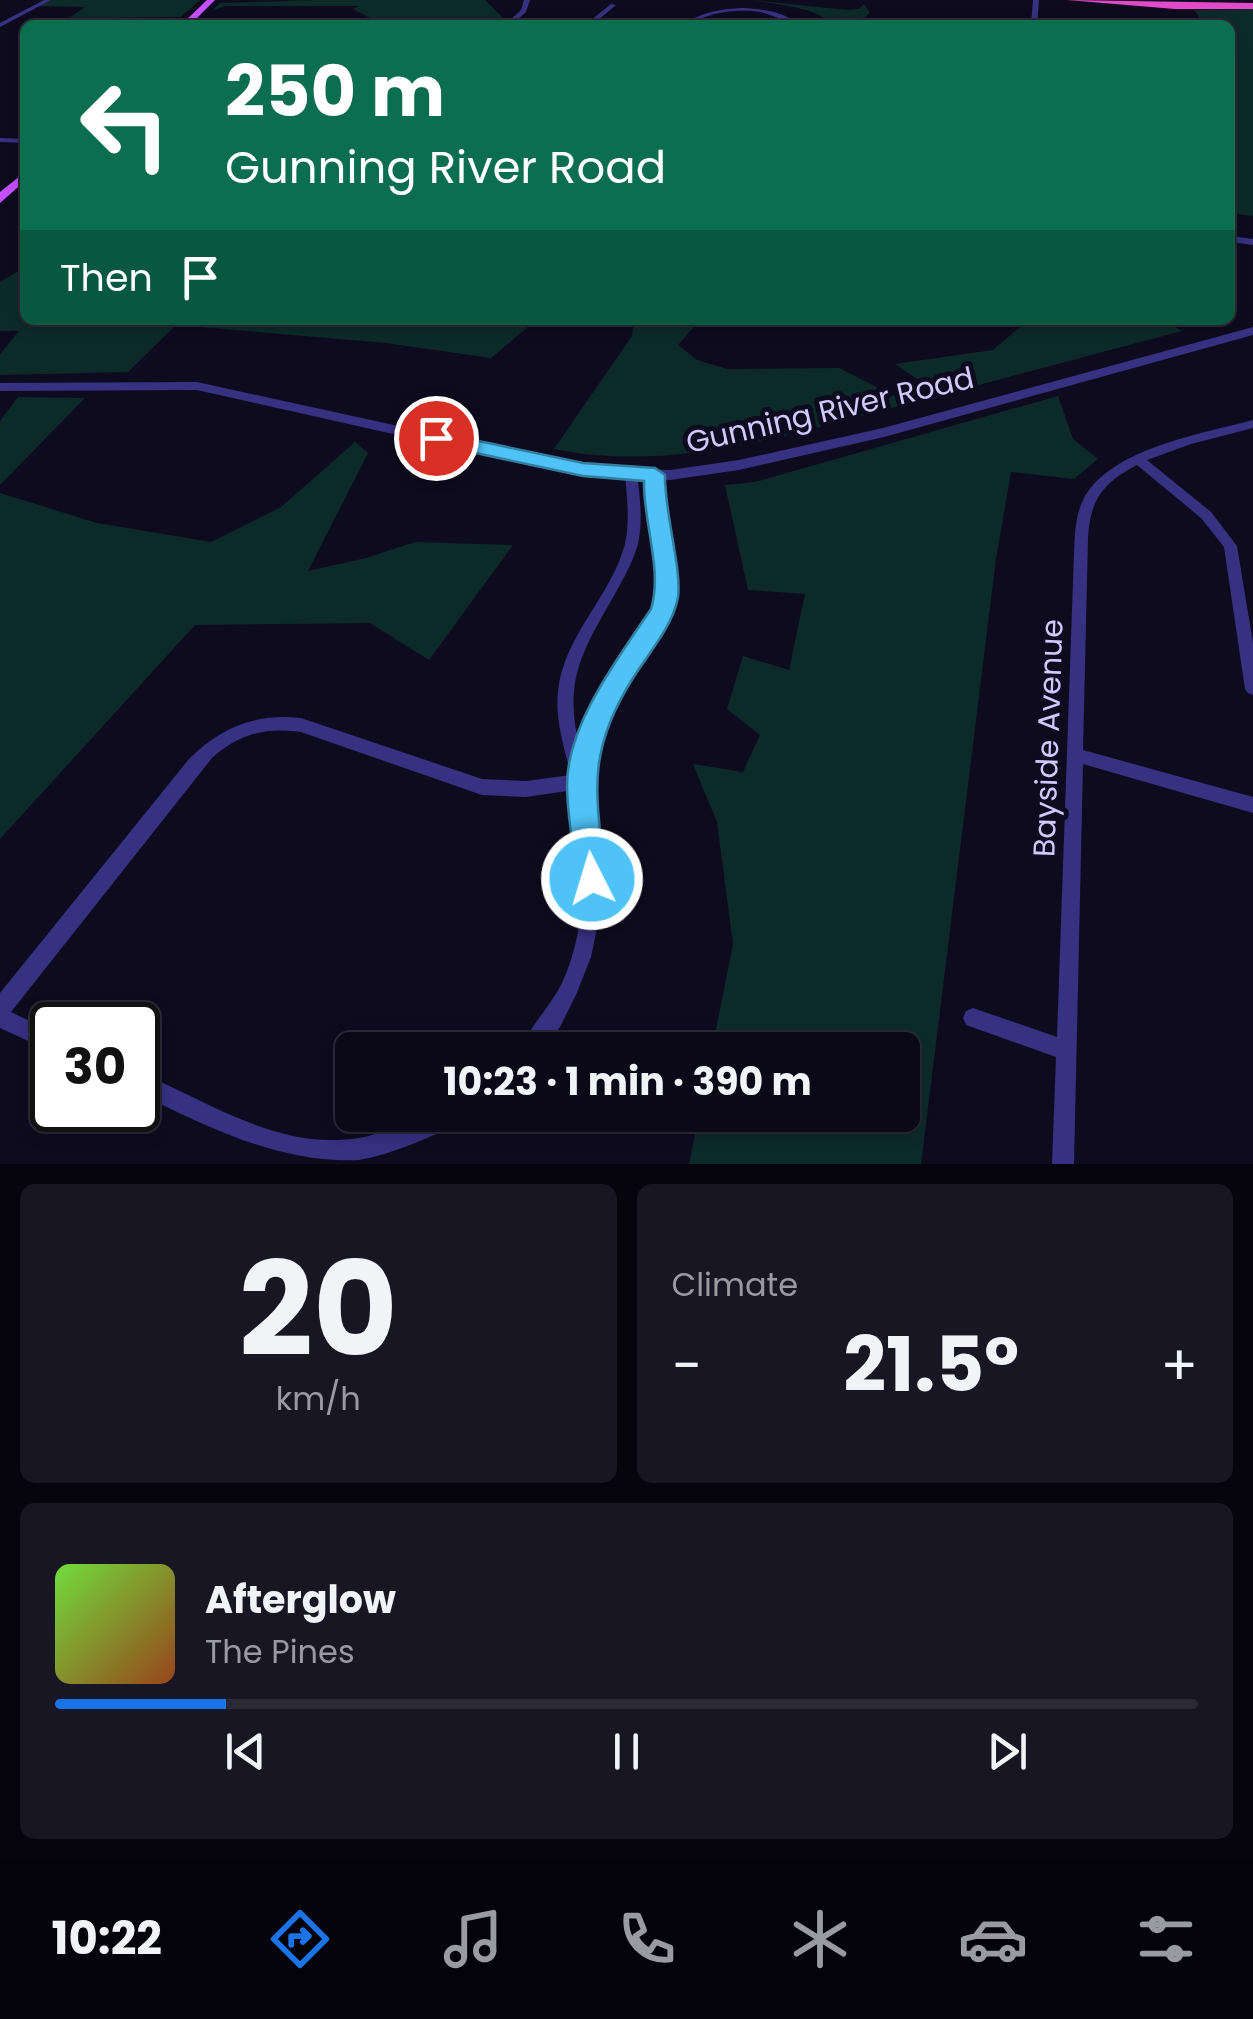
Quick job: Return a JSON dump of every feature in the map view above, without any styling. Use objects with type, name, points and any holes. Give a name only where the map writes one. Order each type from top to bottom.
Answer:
[{"type":"highway","points":[[1071,0],[1253,6]]},
{"type":"main road","points":[[190,20],[211,0]]},
{"type":"main road","points":[[0,198],[20,180]]},
{"type":"street","points":[[0,25],[48,0]]},
{"type":"street","points":[[514,20],[524,11],[527,0]]},
{"type":"street","points":[[758,12],[771,0]]},
{"type":"street","points":[[594,20],[613,5]]},
{"type":"street","points":[[693,20],[705,12],[758,12],[790,20]]},
{"type":"street","name":"Gunning River Road","points":[[0,387],[143,383],[197,386],[545,463],[655,475],[739,465],[884,432],[1251,333]]},
{"type":"street","name":"Bayside Avenue","points":[[1063,1164],[1082,521],[1092,494],[1104,479],[1139,460],[1253,424]]},
{"type":"street","points":[[1139,460],[1206,515],[1230,546],[1253,689]]},
{"type":"street","points":[[545,1032],[580,970],[594,908],[581,781],[570,751],[564,709],[567,678],[580,645],[628,556],[635,517],[631,474]]},
{"type":"street","points":[[581,781],[593,732],[608,696],[662,611],[667,594],[654,504],[655,475]]},
{"type":"street","points":[[0,1009],[195,764],[232,730],[278,721],[301,725],[482,788],[526,789],[581,781]]},
{"type":"street","points":[[1076,755],[1253,805]]},
{"type":"street","points":[[0,1018],[30,1032]]},
{"type":"street","points":[[973,1018],[1066,1050]]},
{"type":"street","points":[[160,1092],[252,1135],[305,1150],[357,1149],[415,1132]]},
{"type":"green space","points":[[51,0],[200,0],[181,17],[109,20],[66,20],[85,7],[39,6]]},
{"type":"green space","points":[[485,0],[505,20],[374,20],[353,9],[359,6],[225,6],[212,11],[220,3]]},
{"type":"green space","points":[[751,0],[847,10],[859,9],[864,4],[870,13],[860,20],[829,20],[786,5]]},
{"type":"green space","points":[[1253,9],[1253,216],[1235,214],[1235,20],[1201,20],[1194,10]]},
{"type":"green space","points":[[20,270],[20,325],[176,325],[128,372],[0,375],[0,354],[19,331],[0,331],[0,282]]},
{"type":"green space","points":[[176,325],[530,325],[491,358],[386,343]]},
{"type":"green space","points":[[633,325],[696,325],[678,345],[697,360],[727,369],[839,368],[896,397],[902,405],[773,438],[686,454],[598,455],[554,449],[632,336]]},
{"type":"green space","points":[[1022,325],[1173,325],[1182,331],[941,395],[895,364],[993,350]]},
{"type":"green space","points":[[1058,396],[1073,439],[1098,459],[1074,479],[1011,472],[996,559],[921,1164],[689,1164],[696,1132],[920,1132],[920,1032],[716,1032],[733,944],[717,822],[693,764],[743,772],[760,735],[727,709],[743,656],[789,670],[805,594],[748,590],[725,485],[755,482]]},
{"type":"green space","points":[[18,397],[85,398],[0,485],[0,421]]},
{"type":"green space","points":[[355,442],[368,453],[308,571],[415,542],[513,545],[429,660],[370,623],[195,625],[0,839],[0,493],[97,523],[211,542],[281,507]]},
{"type":"route","points":[[436,438],[545,463],[655,475],[654,504],[667,594],[662,611],[608,696],[593,732],[581,781],[592,879]]}]
